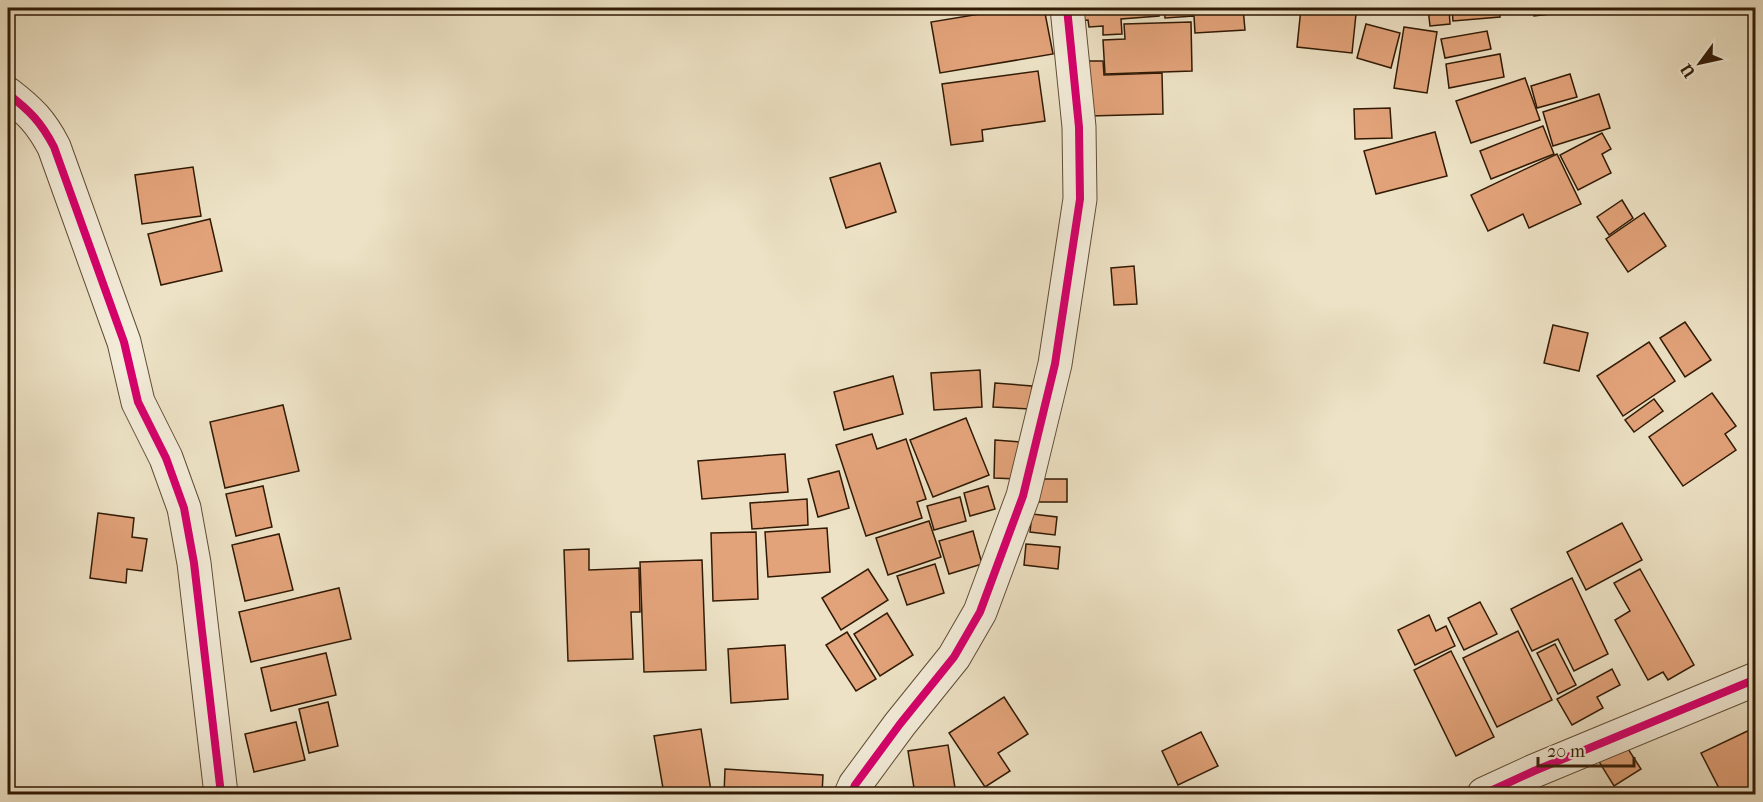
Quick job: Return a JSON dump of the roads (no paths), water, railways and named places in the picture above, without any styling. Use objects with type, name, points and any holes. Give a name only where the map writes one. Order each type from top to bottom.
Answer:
[{"type":"street","points":[[850,795],[855,785],[954,657],[965,639],[980,612],[1023,496],[1055,364],[1080,200],[1079,127],[1067,8]]},
{"type":"street","points":[[8,94],[26,108],[44,127],[54,147],[121,333],[138,402],[166,459],[184,508],[194,563],[221,795]]},
{"type":"street","points":[[1484,795],[1534,771],[1755,679]]}]
